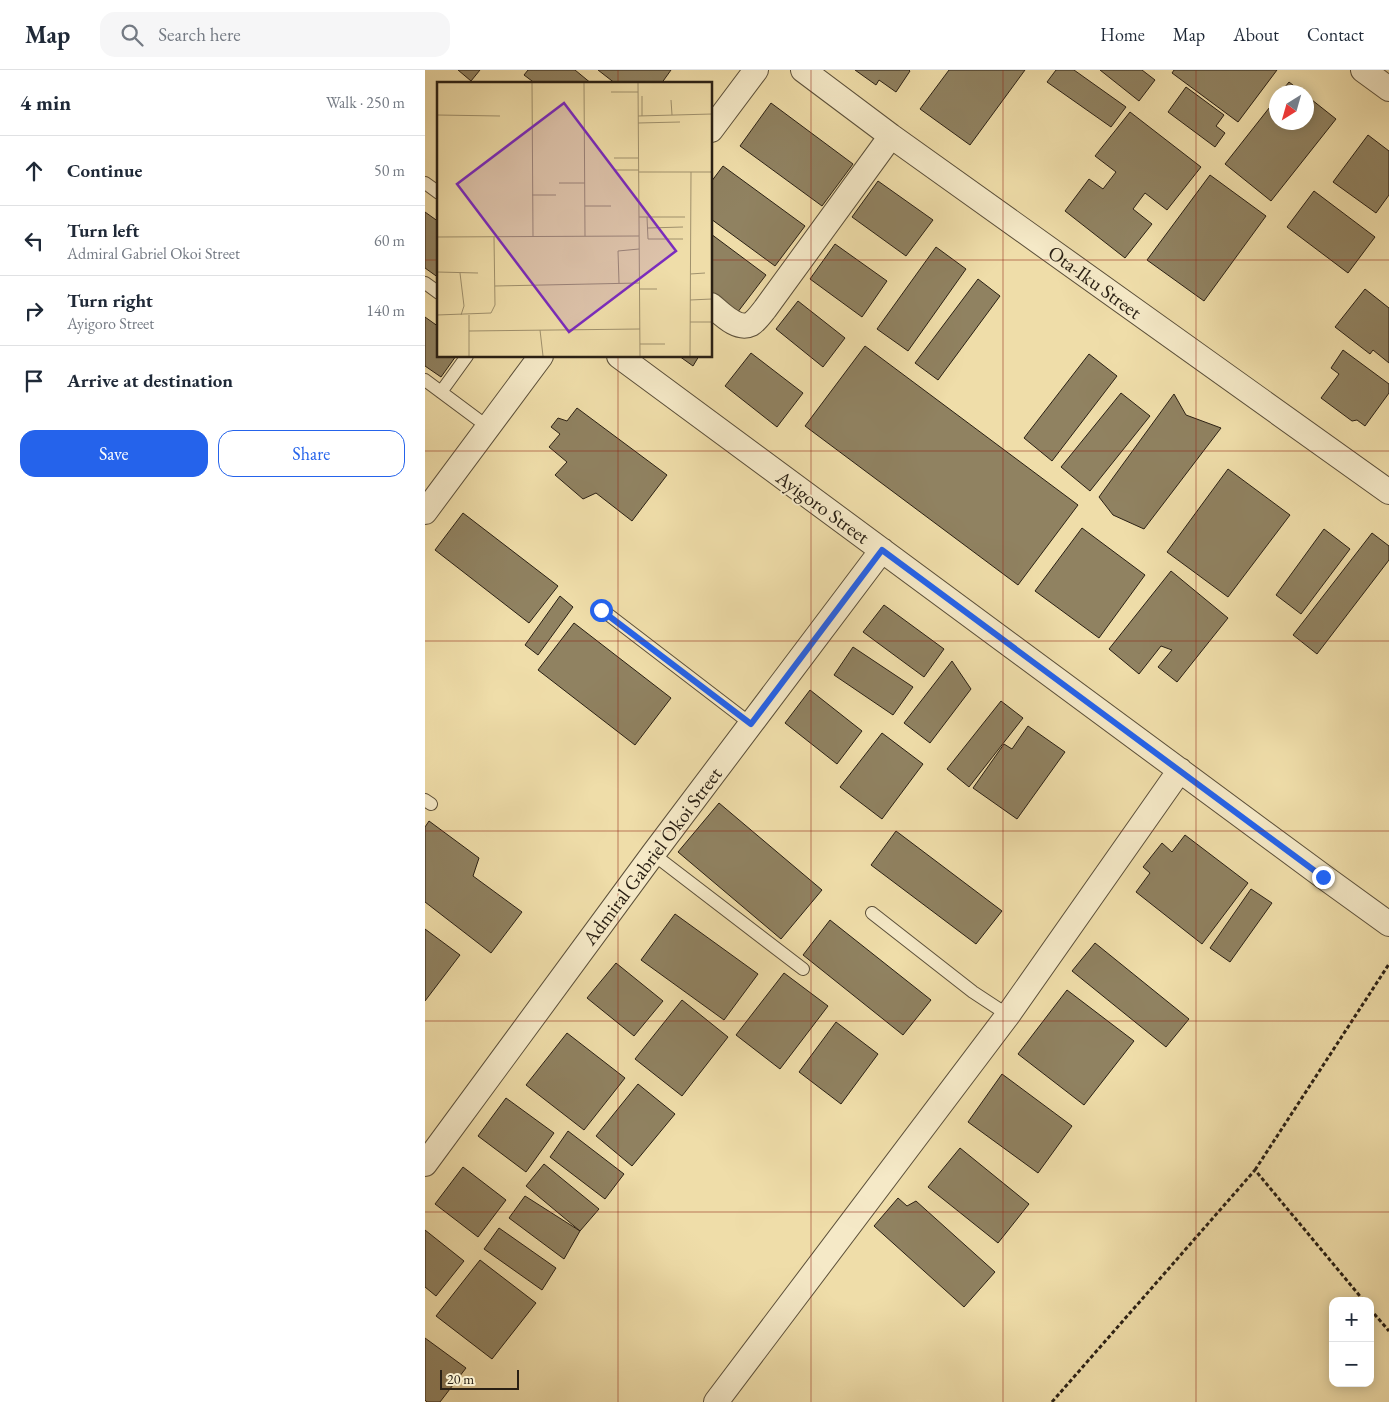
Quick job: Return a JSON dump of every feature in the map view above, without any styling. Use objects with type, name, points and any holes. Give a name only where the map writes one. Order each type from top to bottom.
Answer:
[{"type":"street","points":[[713,127],[756,70]]},
{"type":"street","name":"Ota-Iku Street","points":[[803,70],[891,136],[1389,492]]},
{"type":"street","points":[[1363,70],[1389,89]]},
{"type":"street","points":[[713,306],[735,323],[743,326],[752,324],[765,309],[891,136]]},
{"type":"street","points":[[425,512],[540,358]]},
{"type":"street","name":"Ayigoro Street","points":[[622,358],[1389,924]]},
{"type":"street","name":"Admiral Gabriel Okoi Street","points":[[425,1164],[653,854],[882,550]]},
{"type":"street","points":[[716,1402],[1008,1015],[1180,770]]},
{"type":"lane","points":[[425,183],[437,192]]},
{"type":"lane","points":[[425,283],[437,292]]},
{"type":"lane","points":[[441,392],[466,358]]},
{"type":"lane","points":[[425,380],[488,428]]},
{"type":"lane","points":[[601,610],[751,724]]},
{"type":"lane","points":[[653,854],[803,969]]},
{"type":"lane","points":[[872,913],[973,992],[1008,1015]]},
{"type":"path","points":[[1052,1402],[1255,1170],[1389,964]]},
{"type":"path","points":[[1255,1170],[1361,1297]]},
{"type":"path","points":[[1374,1314],[1389,1331]]},
{"type":"building","points":[[458,70],[480,70],[471,81]]},
{"type":"building","points":[[528,70],[575,70],[590,82],[533,82],[524,75]]},
{"type":"building","points":[[598,70],[671,70],[662,82],[613,82]]},
{"type":"building","points":[[855,70],[910,71],[896,92],[879,80],[876,85]]},
{"type":"building","points":[[949,70],[1025,70],[970,145],[920,109]]},
{"type":"building","points":[[1056,70],[1074,70],[1126,107],[1111,127],[1047,82]]},
{"type":"building","points":[[1100,70],[1142,70],[1155,80],[1139,101]]},
{"type":"building","points":[[1174,70],[1277,70],[1238,122],[1172,73]]},
{"type":"building","points":[[1186,87],[1224,115],[1216,126],[1225,133],[1215,147],[1168,112]]},
{"type":"building","points":[[1314,102],[1336,119],[1271,201],[1225,164],[1269,108],[1269,130],[1314,130]]},
{"type":"building","points":[[771,103],[853,164],[822,206],[740,146]]},
{"type":"building","points":[[1130,112],[1201,167],[1167,210],[1145,193],[1133,209],[1152,224],[1125,258],[1065,211],[1089,179],[1103,189],[1116,172],[1095,156]]},
{"type":"building","points":[[1368,135],[1389,151],[1389,195],[1376,213],[1333,182]]},
{"type":"building","points":[[723,166],[805,226],[775,266],[713,220],[713,179]]},
{"type":"building","points":[[1210,175],[1266,216],[1204,301],[1147,260]]},
{"type":"building","points":[[878,181],[933,220],[906,256],[852,217]]},
{"type":"building","points":[[1314,191],[1375,237],[1348,273],[1287,227]]},
{"type":"building","points":[[425,212],[437,221],[437,277],[425,268]]},
{"type":"building","points":[[713,235],[766,275],[737,313],[713,295]]},
{"type":"building","points":[[835,244],[887,281],[862,317],[810,279]]},
{"type":"building","points":[[936,247],[966,269],[908,351],[877,329]]},
{"type":"building","points":[[978,279],[1000,296],[938,380],[915,363]]},
{"type":"building","points":[[1365,289],[1389,308],[1389,363],[1373,350],[1370,354],[1335,327]]},
{"type":"building","points":[[798,301],[845,338],[823,367],[776,329]]},
{"type":"building","points":[[425,317],[437,326],[437,358],[455,358],[441,377],[425,366]]},
{"type":"building","points":[[865,346],[1078,505],[1018,585],[805,426]]},
{"type":"building","points":[[1343,350],[1389,384],[1389,393],[1365,426],[1357,420],[1352,421],[1321,398],[1339,374],[1331,368]]},
{"type":"building","points":[[751,353],[803,393],[777,427],[725,386]]},
{"type":"building","points":[[1089,354],[1117,376],[1052,461],[1024,438]]},
{"type":"building","points":[[682,358],[698,358],[693,366]]},
{"type":"building","points":[[1121,393],[1150,416],[1090,491],[1061,467]]},
{"type":"building","points":[[1174,394],[1186,415],[1221,428],[1144,529],[1113,515],[1099,497]]},
{"type":"building","points":[[577,408],[667,475],[632,521],[596,493],[583,499],[555,475],[567,462],[549,447],[560,434],[551,427],[558,418],[567,421]]},
{"type":"building","points":[[1228,469],[1290,515],[1228,597],[1167,552]]},
{"type":"building","points":[[463,513],[558,586],[529,623],[435,550]]},
{"type":"building","points":[[1082,528],[1145,575],[1099,638],[1035,591]]},
{"type":"building","points":[[1324,529],[1350,549],[1301,614],[1276,595]]},
{"type":"building","points":[[1372,533],[1389,546],[1389,560],[1317,654],[1293,635]]},
{"type":"building","points":[[1171,571],[1228,618],[1177,682],[1158,667],[1172,650],[1161,646],[1139,674],[1109,649]]},
{"type":"building","points":[[560,596],[573,607],[538,655],[525,645]]},
{"type":"building","points":[[884,605],[944,649],[924,677],[863,632]]},
{"type":"building","points":[[574,623],[671,698],[635,745],[538,670]]},
{"type":"building","points":[[853,647],[913,687],[893,715],[834,675]]},
{"type":"building","points":[[952,661],[971,689],[930,743],[904,723]]},
{"type":"building","points":[[810,690],[862,731],[837,764],[785,723]]},
{"type":"building","points":[[1001,701],[1023,718],[969,787],[947,769]]},
{"type":"building","points":[[1028,726],[1065,752],[1017,819],[973,788],[1004,744],[1012,749]]},
{"type":"building","points":[[882,733],[923,764],[882,819],[840,787]]},
{"type":"building","points":[[719,803],[822,890],[781,939],[678,852]]},
{"type":"building","points":[[429,821],[479,858],[473,876],[522,912],[491,953],[425,902],[425,827]]},
{"type":"building","points":[[896,831],[1002,911],[976,944],[871,865]]},
{"type":"building","points":[[1185,835],[1248,883],[1202,944],[1136,892],[1150,873],[1143,867],[1162,843],[1172,852]]},
{"type":"building","points":[[1251,889],[1272,903],[1230,962],[1210,948]]},
{"type":"building","points":[[675,914],[758,974],[724,1020],[641,960]]},
{"type":"building","points":[[830,920],[931,1000],[903,1035],[803,955]]},
{"type":"building","points":[[425,929],[460,955],[425,1001]]},
{"type":"building","points":[[1095,943],[1189,1019],[1166,1047],[1072,971]]},
{"type":"building","points":[[616,963],[663,1001],[634,1036],[587,998]]},
{"type":"building","points":[[784,973],[828,1006],[780,1069],[736,1035]]},
{"type":"building","points":[[1067,990],[1134,1041],[1084,1105],[1018,1054]]},
{"type":"building","points":[[682,1000],[728,1037],[682,1096],[635,1059]]},
{"type":"building","points":[[836,1022],[878,1054],[841,1104],[799,1072]]},
{"type":"building","points":[[567,1033],[625,1078],[584,1130],[526,1085]]},
{"type":"building","points":[[1002,1074],[1072,1126],[1038,1173],[968,1122]]},
{"type":"building","points":[[638,1084],[675,1114],[632,1166],[596,1136]]},
{"type":"building","points":[[506,1098],[554,1133],[526,1172],[478,1136]]},
{"type":"building","points":[[568,1131],[624,1174],[605,1199],[550,1157]]},
{"type":"building","points":[[960,1148],[1029,1204],[998,1243],[928,1187]]},
{"type":"building","points":[[544,1164],[599,1209],[580,1231],[526,1186]]},
{"type":"building","points":[[463,1167],[506,1200],[478,1237],[435,1204]]},
{"type":"building","points":[[525,1196],[580,1231],[564,1259],[509,1218]]},
{"type":"building","points":[[898,1198],[907,1206],[916,1201],[995,1272],[964,1307],[874,1226]]},
{"type":"building","points":[[499,1228],[556,1268],[542,1290],[484,1249]]},
{"type":"building","points":[[425,1230],[464,1261],[436,1296],[425,1287]]},
{"type":"building","points":[[480,1260],[536,1303],[492,1359],[436,1316]]},
{"type":"building","points":[[425,1338],[466,1368],[440,1402],[427,1402],[425,1400]]},
{"type":"route","points":[[601,610],[751,724],[882,550],[1323,877]]}]
